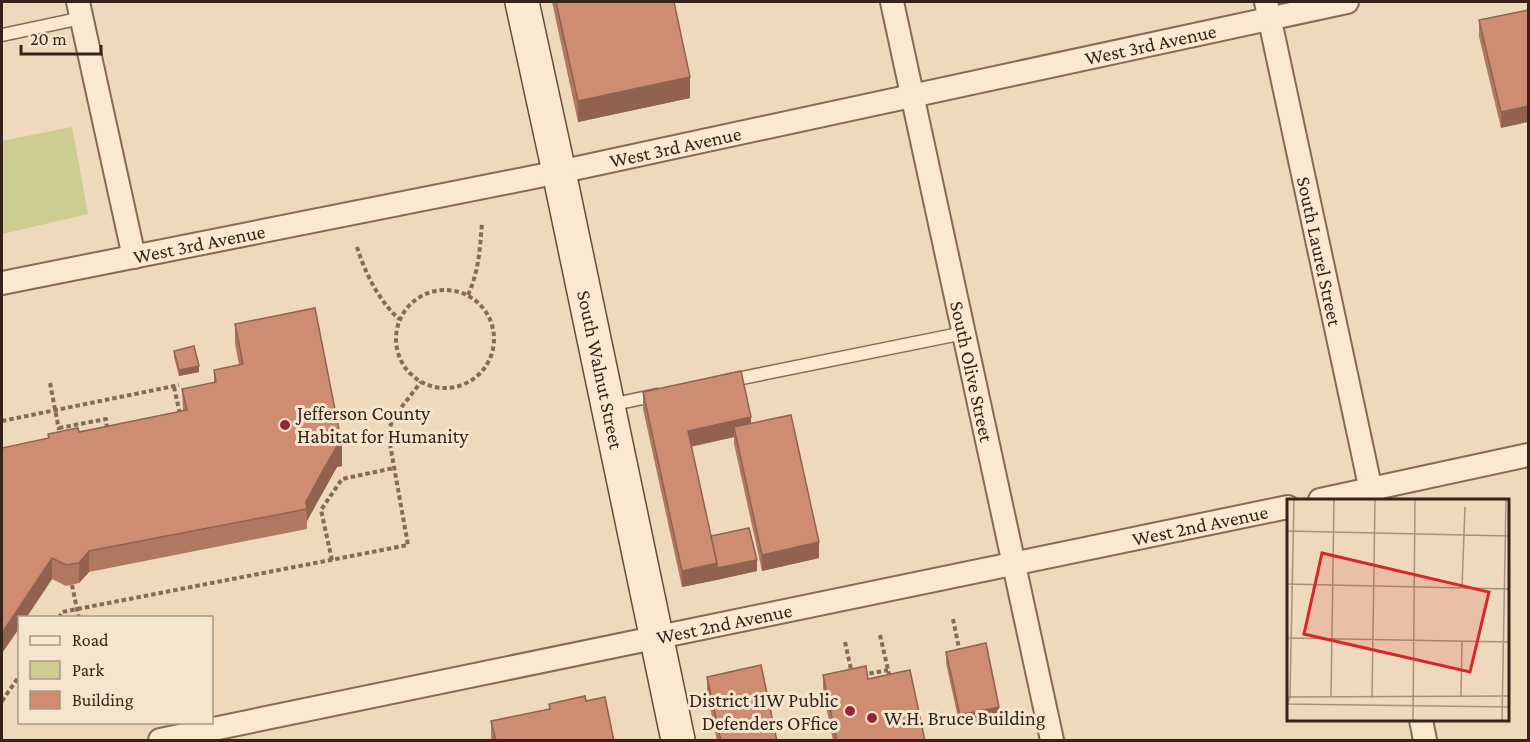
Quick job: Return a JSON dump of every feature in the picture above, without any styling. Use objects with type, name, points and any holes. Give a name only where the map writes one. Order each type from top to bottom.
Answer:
[{"type":"street","name":"South Walnut Street","points":[[522,2],[560,172],[678,741]]},
{"type":"street","name":"South Olive Street","points":[[892,2],[1052,741]]},
{"type":"street","name":"West 3rd Avenue","points":[[2,283],[560,172],[913,97],[1268,10],[1347,2]]},
{"type":"street","points":[[80,10],[134,257]]},
{"type":"street","name":"South Laurel Street","points":[[1268,10],[1372,495]]},
{"type":"street","points":[[1337,499],[1372,495],[1528,455]]},
{"type":"street","name":"West 2nd Avenue","points":[[160,741],[243,733],[656,638],[1287,507]]},
{"type":"street","points":[[1421,721],[1425,741]]},
{"type":"lane","points":[[2,35],[80,10]]},
{"type":"lane","points":[[718,383],[964,333]]},
{"type":"lane","points":[[608,406],[671,393]]},
{"type":"path","points":[[468,295],[475,279],[482,222]]},
{"type":"path","points":[[357,247],[363,265],[388,309],[399,319]]},
{"type":"path","points":[[435,290],[452,290],[468,295],[482,306],[491,320],[495,337],[492,354],[484,369],[472,381],[457,387],[441,388],[421,382],[412,376],[402,364],[396,350],[395,334],[399,319],[408,306],[420,296],[435,290]]},
{"type":"path","points":[[60,616],[62,612],[408,545],[388,433],[393,418],[421,382]]},
{"type":"path","points":[[50,383],[61,436]]},
{"type":"path","points":[[2,421],[179,385]]},
{"type":"path","points":[[174,387],[182,423]]},
{"type":"path","points":[[59,428],[106,418],[107,428],[97,430]]},
{"type":"path","points":[[332,560],[321,510],[342,479],[394,468]]},
{"type":"path","points":[[322,493],[330,497]]},
{"type":"path","points":[[72,585],[79,616]]},
{"type":"path","points":[[953,619],[962,659]]},
{"type":"path","points":[[880,635],[890,680]]},
{"type":"path","points":[[845,642],[853,677],[888,670]]},
{"type":"path","points":[[2,701],[18,678]]},
{"type":"green space","points":[[72,127],[88,214],[2,234],[2,141]]},
{"type":"building","points":[[556,2],[674,2],[690,77],[578,101]]},
{"type":"building","points":[[1528,10],[1528,106],[1501,112],[1479,20]]},
{"type":"building","points":[[315,308],[342,445],[337,446],[322,472],[306,502],[307,509],[89,551],[79,563],[66,565],[52,558],[2,633],[2,448],[49,438],[48,434],[78,428],[79,432],[187,410],[182,389],[216,382],[214,370],[243,364],[235,324]]},
{"type":"building","points":[[194,346],[199,366],[179,370],[174,351]]},
{"type":"building","points":[[741,371],[751,417],[688,431],[717,563],[682,571],[643,392]]},
{"type":"building","points":[[791,415],[819,542],[762,555],[734,427]]},
{"type":"building","points":[[749,528],[757,560],[717,568],[711,536]]},
{"type":"building","points":[[986,643],[999,707],[960,715],[946,652]]},
{"type":"building","points":[[761,665],[777,741],[721,741],[707,677]]},
{"type":"building","name":"W.H. Bruce Building","points":[[866,666],[868,679],[910,670],[925,741],[837,741],[823,675]]},
{"type":"building","points":[[585,696],[586,701],[605,697],[614,741],[496,741],[491,721],[550,709],[549,704]]},
{"type":"place","name":"Jefferson County Habitat for Humanity","points":[[285,425]]},
{"type":"place","name":"District 11W Public Defenders OFfice","points":[[850,711]]},
{"type":"place","name":"W.H. Bruce Building","points":[[872,718]]}]
